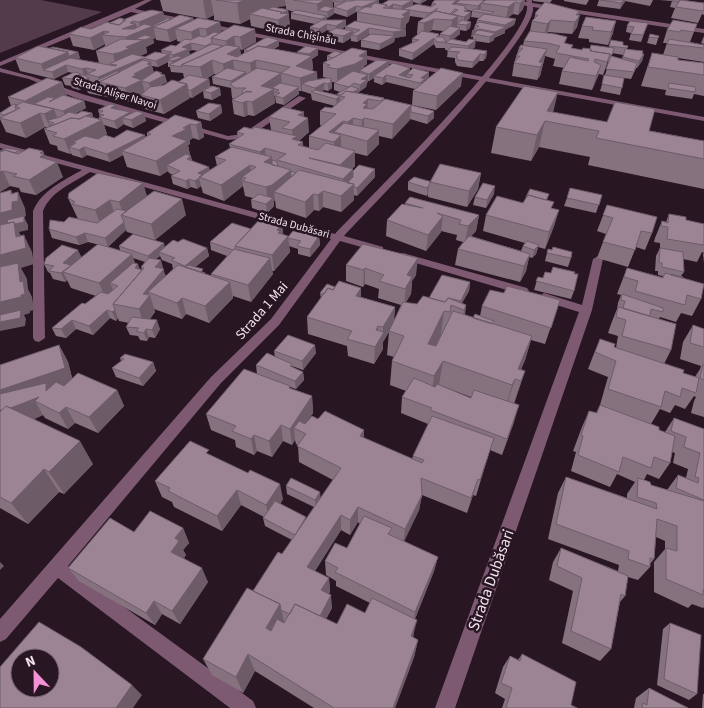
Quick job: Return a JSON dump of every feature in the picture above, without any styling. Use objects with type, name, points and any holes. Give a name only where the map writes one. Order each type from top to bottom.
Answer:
[{"type":"street","points":[[0,64],[130,10],[149,0]]},
{"type":"street","points":[[500,0],[530,2],[704,31]]},
{"type":"street","name":"Strada 1 Mai","points":[[0,633],[216,380],[276,322],[338,237],[485,80],[521,30],[530,12],[530,2]]},
{"type":"street","name":"Strada Chișinău","points":[[130,10],[485,80],[704,120]]},
{"type":"street","name":"Strada Alișer Navoi","points":[[0,70],[31,78],[79,96],[228,138],[244,136],[302,98]]},
{"type":"street","name":"Strada Dubăsari","points":[[0,145],[338,237],[586,310]]},
{"type":"street","points":[[39,338],[38,211],[40,204],[61,187],[90,169]]},
{"type":"street","name":"Strada Dubăsari","points":[[445,708],[586,310],[598,259]]},
{"type":"street","points":[[56,567],[246,708]]},
{"type":"shaded area","points":[[0,0],[41,0],[102,12],[0,53]]},
{"type":"building","points":[[216,0],[244,0],[237,3]]},
{"type":"building","points":[[293,0],[325,0],[317,4]]},
{"type":"building","points":[[379,0],[362,7],[356,6],[347,11],[334,7],[347,1]]},
{"type":"building","points":[[389,0],[413,0],[402,6],[393,4],[387,7],[387,5],[382,4]]},
{"type":"building","points":[[435,0],[457,0],[452,4],[466,6],[464,8],[467,9],[464,11],[471,12],[464,17],[452,14],[458,10],[455,9],[450,14],[435,11],[438,8],[430,13],[402,9],[417,4],[431,7],[436,4],[432,3]]},
{"type":"building","points":[[460,0],[484,0],[478,6],[456,3]]},
{"type":"building","points":[[486,0],[524,0],[520,3],[515,2],[508,7],[481,3]]},
{"type":"building","points":[[600,0],[624,0],[621,3]]},
{"type":"building","points":[[680,0],[704,3],[704,9],[703,11],[676,7]]},
{"type":"building","points":[[545,2],[579,11],[576,15],[580,15],[575,22],[551,20],[547,24],[532,21],[538,15],[535,15],[536,12]]},
{"type":"building","points":[[375,3],[387,5],[383,8],[410,10],[402,15],[406,16],[401,19],[357,12],[365,7],[372,7],[370,6]]},
{"type":"building","points":[[325,6],[334,8],[327,12],[318,10]]},
{"type":"building","points":[[273,7],[288,10],[282,13],[267,9]]},
{"type":"building","points":[[262,8],[289,14],[278,20],[250,14]]},
{"type":"building","points":[[474,9],[494,12],[491,14],[472,11]]},
{"type":"building","points":[[152,10],[163,12],[139,22],[133,21],[130,23],[136,24],[122,29],[134,29],[144,24],[153,26],[126,37],[102,35],[109,32],[104,31],[90,38],[69,34],[81,27],[91,29],[107,22],[119,25],[126,20],[123,20]]},
{"type":"building","points":[[296,10],[327,16],[321,19],[291,13]]},
{"type":"building","points":[[436,11],[458,16],[452,20],[434,19],[424,23],[418,22]]},
{"type":"building","points":[[484,14],[516,19],[505,25],[477,20]]},
{"type":"building","points":[[180,15],[193,18],[167,30],[153,27]]},
{"type":"building","points":[[586,17],[616,21],[611,32],[592,30],[593,27],[582,26]]},
{"type":"building","points":[[120,18],[124,19],[119,25],[109,23]]},
{"type":"building","points":[[168,18],[172,19],[153,27]]},
{"type":"building","points":[[198,18],[220,22],[206,29],[199,28],[191,32],[175,29]]},
{"type":"building","points":[[322,20],[346,20],[336,26],[327,24],[319,29],[310,27]]},
{"type":"building","points":[[462,20],[471,22],[466,25],[457,24]]},
{"type":"building","points":[[673,20],[697,24],[694,32],[667,30]]},
{"type":"building","points":[[355,21],[406,30],[393,32],[369,28],[357,36],[351,35],[360,30],[345,27]]},
{"type":"building","points":[[630,21],[648,23],[643,35],[631,34],[634,27],[627,26]]},
{"type":"building","points":[[479,22],[506,27],[495,32],[480,29],[472,31],[479,26],[475,25]]},
{"type":"building","points":[[234,25],[255,29],[240,37],[234,36],[226,41],[211,38]]},
{"type":"building","points":[[450,26],[460,28],[450,36],[440,34]]},
{"type":"building","points":[[336,28],[353,31],[343,36],[327,33]]},
{"type":"building","points":[[478,30],[495,33],[490,37],[474,34]]},
{"type":"building","points":[[422,31],[439,34],[436,37],[443,37],[446,42],[437,42],[434,38],[413,53],[399,49],[419,40],[412,39]]},
{"type":"building","points":[[530,31],[567,37],[564,43],[573,45],[571,48],[591,49],[590,51],[610,54],[607,62],[595,59],[594,62],[601,65],[596,76],[562,71],[570,57],[588,61],[589,59],[556,53],[560,46],[524,41]]},
{"type":"building","points":[[214,32],[220,33],[211,38],[212,43],[205,46],[191,43],[182,47],[189,49],[173,55],[169,54],[172,52],[161,50],[171,45],[176,46],[185,39],[190,40],[199,36],[205,37]]},
{"type":"building","points":[[371,34],[395,36],[380,44],[361,40]]},
{"type":"building","points":[[650,34],[659,36],[658,38],[649,37]]},
{"type":"building","points":[[145,35],[153,37],[144,40],[135,39]]},
{"type":"building","points":[[267,37],[279,40],[266,47],[258,46],[248,51],[244,50]]},
{"type":"building","points":[[121,39],[144,40],[126,47],[130,48],[113,54],[96,51]]},
{"type":"building","points":[[451,39],[466,42],[469,39],[476,40],[468,46],[445,43]]},
{"type":"building","points":[[669,39],[704,45],[704,48],[667,44]]},
{"type":"building","points":[[611,40],[623,42],[623,45],[628,46],[627,48],[609,46]]},
{"type":"building","points":[[212,44],[223,46],[181,65],[182,67],[169,65]]},
{"type":"building","points":[[226,45],[240,47],[227,54],[237,57],[258,46],[312,56],[296,66],[317,72],[300,78],[281,73],[290,67],[256,60],[250,63],[233,60],[223,64],[212,60],[200,67],[181,65]]},
{"type":"building","points":[[521,45],[547,49],[539,62],[543,63],[540,67],[514,63],[520,56],[516,56],[523,48],[519,48]]},
{"type":"building","points":[[591,45],[614,48],[612,55],[591,51]]},
{"type":"building","points":[[38,46],[68,52],[41,64],[15,58]]},
{"type":"building","points":[[306,46],[318,48],[309,54],[297,52]]},
{"type":"building","points":[[452,47],[487,51],[484,55],[480,54],[473,62],[458,60],[456,55],[460,52],[447,51]]},
{"type":"building","points":[[50,48],[78,52],[69,56],[68,52]]},
{"type":"building","points":[[352,48],[367,51],[359,56],[365,58],[355,64],[337,69],[327,67],[330,65],[323,63]]},
{"type":"building","points":[[625,49],[643,51],[642,54],[644,54],[639,61],[623,57]]},
{"type":"building","points":[[335,51],[342,53],[333,58],[327,56]]},
{"type":"building","points":[[155,52],[169,54],[156,61],[143,58],[98,77],[87,74],[96,70],[66,65],[52,72],[43,70],[70,58],[115,66],[117,65],[109,64],[132,54],[145,57]]},
{"type":"building","points":[[652,53],[678,57],[678,60],[704,63],[704,75],[648,67]]},
{"type":"building","points":[[177,56],[183,57],[172,61],[167,60]]},
{"type":"building","points":[[611,56],[637,63],[634,72],[606,69]]},
{"type":"building","points":[[143,60],[151,62],[147,64],[151,65],[132,77],[142,80],[125,88],[99,82]]},
{"type":"building","points":[[377,60],[389,61],[369,74],[360,71],[362,69]]},
{"type":"building","points":[[393,63],[410,68],[399,75],[410,78],[413,75],[407,74],[413,68],[429,72],[421,78],[425,79],[420,83],[386,75],[383,78],[374,76]]},
{"type":"building","points":[[227,68],[246,72],[231,81],[212,77]]},
{"type":"building","points":[[257,68],[281,73],[261,86],[274,89],[252,102],[242,103],[232,100],[246,92],[252,92],[247,91],[242,94],[246,88],[235,88],[230,84]]},
{"type":"building","points":[[441,68],[463,73],[437,96],[413,91]]},
{"type":"building","points":[[117,71],[120,72],[99,82],[101,88],[99,89],[86,86]]},
{"type":"building","points":[[156,71],[165,75],[149,83],[142,81],[142,80]]},
{"type":"building","points":[[353,71],[368,75],[361,79],[367,80],[360,85],[354,83],[349,87],[334,83]]},
{"type":"building","points":[[75,72],[81,74],[76,76],[84,75],[89,78],[77,83],[70,81],[74,79],[62,78]]},
{"type":"building","points":[[189,75],[209,79],[188,90],[187,84],[178,82]]},
{"type":"building","points":[[604,75],[624,78],[622,88],[602,84]]},
{"type":"building","points":[[47,78],[62,82],[25,101],[8,97]]},
{"type":"building","points":[[332,79],[330,81],[332,81],[315,88],[302,84],[308,81]]},
{"type":"building","points":[[172,80],[187,84],[160,100],[141,95],[150,87],[164,85]]},
{"type":"building","points":[[280,83],[299,87],[283,98],[275,96],[280,93],[275,92],[279,90],[272,88]]},
{"type":"building","points":[[669,83],[696,87],[695,92],[668,88]]},
{"type":"building","points":[[212,86],[220,88],[211,93],[203,91]]},
{"type":"building","points":[[351,86],[359,89],[353,92],[346,91],[341,95],[337,94]]},
{"type":"building","points":[[524,86],[558,92],[547,111],[607,122],[615,102],[655,109],[649,131],[704,141],[704,159],[596,138],[599,131],[545,121],[537,135],[496,127]]},
{"type":"building","points":[[315,90],[340,96],[336,99],[311,92]]},
{"type":"building","points":[[346,91],[384,98],[380,101],[368,99],[363,103],[367,104],[363,108],[373,109],[385,99],[411,105],[393,124],[364,118],[362,120],[353,118],[348,122],[343,121],[329,132],[341,135],[334,142],[309,136],[336,114],[320,111],[325,107],[332,108],[345,97],[340,96]]},
{"type":"building","points":[[63,95],[84,101],[63,111],[34,104],[48,97],[55,98],[49,102]]},
{"type":"building","points":[[23,102],[54,109],[44,114],[40,113],[20,123],[0,118],[20,108],[15,106]]},
{"type":"building","points":[[209,103],[221,105],[209,114],[196,111]]},
{"type":"building","points":[[14,104],[17,105],[15,106],[16,110],[4,115],[0,114],[0,113]]},
{"type":"building","points":[[110,104],[116,105],[111,108],[130,112],[114,121],[99,117],[104,115],[99,114],[103,111],[98,110]]},
{"type":"building","points":[[411,105],[434,111],[428,116],[411,112]]},
{"type":"building","points":[[283,107],[304,112],[298,115],[308,118],[292,130],[282,128],[290,122],[269,117]]},
{"type":"building","points":[[82,111],[92,113],[79,119],[71,118],[49,126],[54,123],[49,120],[69,112],[77,114]]},
{"type":"building","points":[[136,111],[144,113],[131,120],[122,118]]},
{"type":"building","points":[[175,115],[201,122],[196,125],[190,124],[183,128],[187,129],[172,136],[187,141],[156,161],[122,151],[151,134],[147,133]]},
{"type":"building","points":[[86,116],[102,120],[64,139],[53,136],[57,133],[44,129],[71,118],[80,119]]},
{"type":"building","points":[[344,123],[379,130],[367,141],[334,132]]},
{"type":"building","points":[[244,127],[252,129],[255,127],[297,136],[292,139],[303,142],[298,145],[318,150],[326,143],[355,151],[340,165],[309,158],[353,169],[343,179],[277,160],[286,154],[265,148],[260,152],[229,144],[244,134],[237,132]]},
{"type":"building","points":[[127,130],[145,135],[107,154],[84,147],[79,150],[69,147],[76,143],[73,142],[85,136],[98,139],[105,135],[114,138]]},
{"type":"building","points":[[232,147],[272,157],[264,162],[291,170],[272,185],[266,187],[243,181],[246,178],[242,177],[256,167],[250,165],[221,185],[199,177],[226,160],[215,157]]},
{"type":"building","points":[[6,148],[19,150],[15,153],[5,150],[0,152]]},
{"type":"building","points":[[29,148],[43,151],[40,153],[44,154],[40,157],[57,162],[29,180],[13,176],[17,174],[0,172],[0,152],[5,150],[18,154]]},
{"type":"building","points":[[186,154],[191,156],[187,159],[209,167],[198,173],[203,175],[195,181],[189,179],[186,181],[171,176],[180,171],[167,165]]},
{"type":"building","points":[[273,160],[277,162],[278,166],[272,165]]},
{"type":"building","points":[[440,164],[481,173],[469,191],[430,182]]},
{"type":"building","points":[[359,165],[375,169],[357,188],[354,187],[354,184],[347,183],[353,177],[353,171]]},
{"type":"building","points":[[299,170],[354,184],[341,196],[323,191],[318,195],[313,194],[305,202],[274,192]]},
{"type":"building","points":[[98,173],[143,183],[119,202],[110,200],[95,210],[72,204],[75,202],[68,198],[69,193]]},
{"type":"building","points":[[414,177],[432,182],[430,182],[427,188],[408,182]]},
{"type":"building","points":[[483,183],[495,186],[487,200],[475,197]]},
{"type":"building","points":[[570,188],[602,195],[599,205],[567,198]]},
{"type":"building","points":[[530,189],[549,194],[546,200],[528,195],[526,197]]},
{"type":"building","points":[[11,190],[11,194],[18,192],[18,201],[12,202],[12,210],[0,213],[0,193]]},
{"type":"building","points":[[154,191],[182,199],[151,224],[121,215]]},
{"type":"building","points":[[259,194],[273,198],[266,204],[251,200]]},
{"type":"building","points":[[528,195],[554,202],[551,208],[559,210],[549,232],[486,215],[497,196],[523,203]]},
{"type":"building","points":[[410,197],[479,215],[468,226],[459,224],[461,220],[437,213],[443,216],[428,235],[387,220],[402,204],[423,208],[405,203]]},
{"type":"building","points":[[607,205],[657,217],[652,233],[641,231],[635,250],[603,242],[613,218],[603,215]]},
{"type":"building","points":[[117,209],[127,211],[121,215],[124,222],[105,238],[85,233],[76,237],[49,229],[50,220],[64,222],[69,217],[97,223]]},
{"type":"building","points":[[669,214],[686,217],[686,220],[704,224],[704,245],[667,239],[668,227],[661,226],[662,221],[668,223]]},
{"type":"building","points":[[24,216],[24,222],[15,224],[14,222],[8,223],[7,220]]},
{"type":"building","points":[[260,219],[282,224],[277,230],[280,231],[278,233],[288,236],[272,255],[235,246]]},
{"type":"building","points":[[14,222],[16,237],[24,235],[26,248],[0,255],[0,225]]},
{"type":"building","points":[[232,223],[251,229],[233,250],[210,242]]},
{"type":"building","points":[[293,231],[319,236],[310,249],[297,246],[301,241],[288,238]]},
{"type":"building","points":[[133,234],[164,243],[148,256],[119,246]]},
{"type":"building","points":[[469,236],[530,254],[524,266],[458,249]]},
{"type":"building","points":[[183,239],[207,248],[185,266],[171,260],[175,258],[159,252],[173,240],[178,242]]},
{"type":"building","points":[[527,241],[539,245],[534,250],[523,246]]},
{"type":"building","points":[[98,244],[132,254],[99,283],[63,272]]},
{"type":"building","points":[[363,244],[418,258],[407,275],[412,277],[405,289],[379,281],[384,275],[365,268],[364,270],[346,265]]},
{"type":"building","points":[[62,245],[78,250],[63,263],[71,265],[61,273],[49,271],[54,266],[44,264],[46,258]]},
{"type":"building","points":[[553,247],[572,252],[571,258],[547,253],[548,249],[552,250]]},
{"type":"building","points":[[660,248],[683,252],[684,272],[662,267],[662,263],[659,262]]},
{"type":"building","points":[[234,249],[270,258],[248,285],[211,274]]},
{"type":"building","points":[[149,258],[161,260],[155,267],[164,269],[143,294],[150,295],[139,309],[113,304],[144,268],[141,267]]},
{"type":"building","points":[[18,263],[20,282],[23,281],[25,294],[21,295],[21,297],[0,302],[0,267]]},
{"type":"building","points":[[133,263],[138,264],[135,268],[142,270],[113,304],[115,310],[112,312],[107,310],[89,326],[72,320],[61,329],[52,328],[82,303],[85,304],[101,292],[108,294],[118,286],[110,283]]},
{"type":"building","points":[[178,265],[230,282],[205,306],[182,298],[177,303],[148,292]]},
{"type":"building","points":[[188,265],[203,269],[201,272],[186,267]]},
{"type":"building","points":[[553,267],[578,274],[574,291],[536,281],[538,277],[543,278],[545,272],[551,273]]},
{"type":"building","points":[[627,268],[663,278],[665,273],[704,284],[701,299],[687,295],[685,305],[635,291],[638,281],[624,277]]},
{"type":"building","points":[[442,275],[470,282],[461,301],[448,298],[445,302],[429,298]]},
{"type":"building","points":[[339,281],[361,288],[356,296],[395,307],[383,327],[378,326],[376,330],[384,332],[375,347],[347,339],[352,331],[307,317],[328,288],[333,290]]},
{"type":"building","points":[[327,284],[335,287],[333,290],[328,288],[324,294],[320,293]]},
{"type":"building","points":[[507,286],[560,300],[551,328],[482,306],[490,290],[504,293]]},
{"type":"building","points":[[622,294],[663,308],[663,312],[651,309],[650,316],[623,308],[625,301],[621,300]]},
{"type":"building","points":[[423,296],[445,302],[448,298],[466,305],[464,310],[451,305],[450,312],[444,311],[428,344],[436,346],[453,311],[532,336],[518,369],[525,371],[521,381],[515,379],[512,385],[443,361],[434,376],[392,361],[404,336],[389,331],[403,302],[417,304]]},
{"type":"building","points":[[618,307],[676,324],[671,350],[622,336],[626,320],[616,317]]},
{"type":"building","points":[[21,310],[20,318],[0,322],[0,315]]},
{"type":"building","points":[[475,314],[494,321],[492,324],[473,318]]},
{"type":"building","points":[[132,317],[157,320],[152,330],[146,329],[144,333],[136,331],[139,328],[126,327]]},
{"type":"building","points":[[693,325],[704,329],[704,347],[690,343]]},
{"type":"building","points":[[288,335],[315,345],[302,361],[274,351]]},
{"type":"building","points":[[600,339],[615,344],[614,347],[684,370],[683,373],[699,378],[696,393],[682,388],[680,397],[665,391],[661,407],[608,389],[616,361],[595,352]]},
{"type":"building","points":[[59,345],[65,368],[0,390],[0,365]]},
{"type":"building","points":[[267,353],[292,364],[290,366],[303,372],[295,381],[256,365]]},
{"type":"building","points":[[125,354],[153,362],[139,378],[112,368],[124,359],[120,358]]},
{"type":"building","points":[[704,365],[704,380],[700,378]]},
{"type":"building","points":[[244,369],[312,396],[290,429],[281,425],[269,441],[254,435],[251,439],[232,431],[236,426],[206,414]]},
{"type":"building","points":[[78,373],[117,390],[89,417],[66,407],[59,413],[35,401],[39,397],[10,408],[6,406],[0,410],[0,394],[46,383],[46,391],[56,382],[64,386]]},
{"type":"building","points":[[414,378],[435,387],[437,384],[471,398],[474,390],[519,405],[507,439],[430,410],[432,408],[402,397]]},
{"type":"building","points":[[600,405],[659,427],[659,430],[675,436],[670,463],[654,457],[651,468],[623,457],[619,472],[578,455],[583,436],[581,435],[589,411],[597,413]]},
{"type":"building","points":[[6,406],[80,441],[49,472],[44,469],[11,503],[0,497],[0,412]]},
{"type":"building","points":[[325,411],[364,430],[360,436],[422,463],[424,460],[413,456],[432,416],[494,438],[480,480],[478,479],[471,498],[421,478],[422,495],[405,529],[358,507],[350,520],[341,515],[307,567],[329,578],[321,590],[331,595],[320,616],[295,604],[290,614],[281,610],[280,604],[253,591],[278,552],[282,554],[341,468],[297,446],[306,434],[294,428],[299,421],[305,424],[312,416],[318,419]]},
{"type":"building","points":[[674,418],[704,429],[704,500],[676,488],[678,475],[698,483],[699,478],[695,477],[700,453],[684,447],[686,437],[671,431]]},
{"type":"building","points":[[190,441],[209,450],[206,453],[248,473],[250,470],[280,484],[266,505],[237,490],[217,516],[168,491],[170,488],[155,481]]},
{"type":"building","points":[[566,477],[657,509],[656,503],[637,497],[638,478],[650,482],[651,485],[704,501],[703,595],[666,579],[666,548],[677,551],[677,526],[657,519],[654,559],[650,558],[650,567],[628,559],[629,551],[556,524]]},
{"type":"building","points":[[291,478],[320,492],[315,500],[286,486]]},
{"type":"building","points":[[275,501],[306,517],[295,535],[263,518]]},
{"type":"building","points":[[150,511],[183,528],[175,538],[179,541],[171,552],[202,568],[172,611],[154,601],[146,613],[68,568],[110,518],[134,532]]},
{"type":"building","points":[[364,516],[392,528],[388,534],[438,557],[415,612],[335,572],[338,568],[325,561],[335,543],[347,548]]},
{"type":"building","points":[[561,548],[628,576],[625,596],[621,594],[611,649],[571,631],[582,578],[557,566]]},
{"type":"building","points":[[247,588],[280,604],[266,628],[271,631],[277,619],[284,623],[295,604],[337,624],[347,604],[365,613],[372,598],[417,620],[411,636],[418,640],[393,708],[334,708],[248,654],[236,677],[203,659]]},
{"type":"building","points":[[39,622],[81,647],[132,685],[116,708],[0,708],[0,667],[10,655],[10,698],[60,698],[60,648],[16,648]]},
{"type":"building","points":[[670,623],[701,635],[697,694],[664,679]]},
{"type":"building","points":[[522,654],[576,682],[571,705],[577,708],[506,708],[512,688],[501,683],[510,656],[520,661]]},
{"type":"building","points":[[649,688],[688,708],[642,708],[643,703],[647,705]]}]
